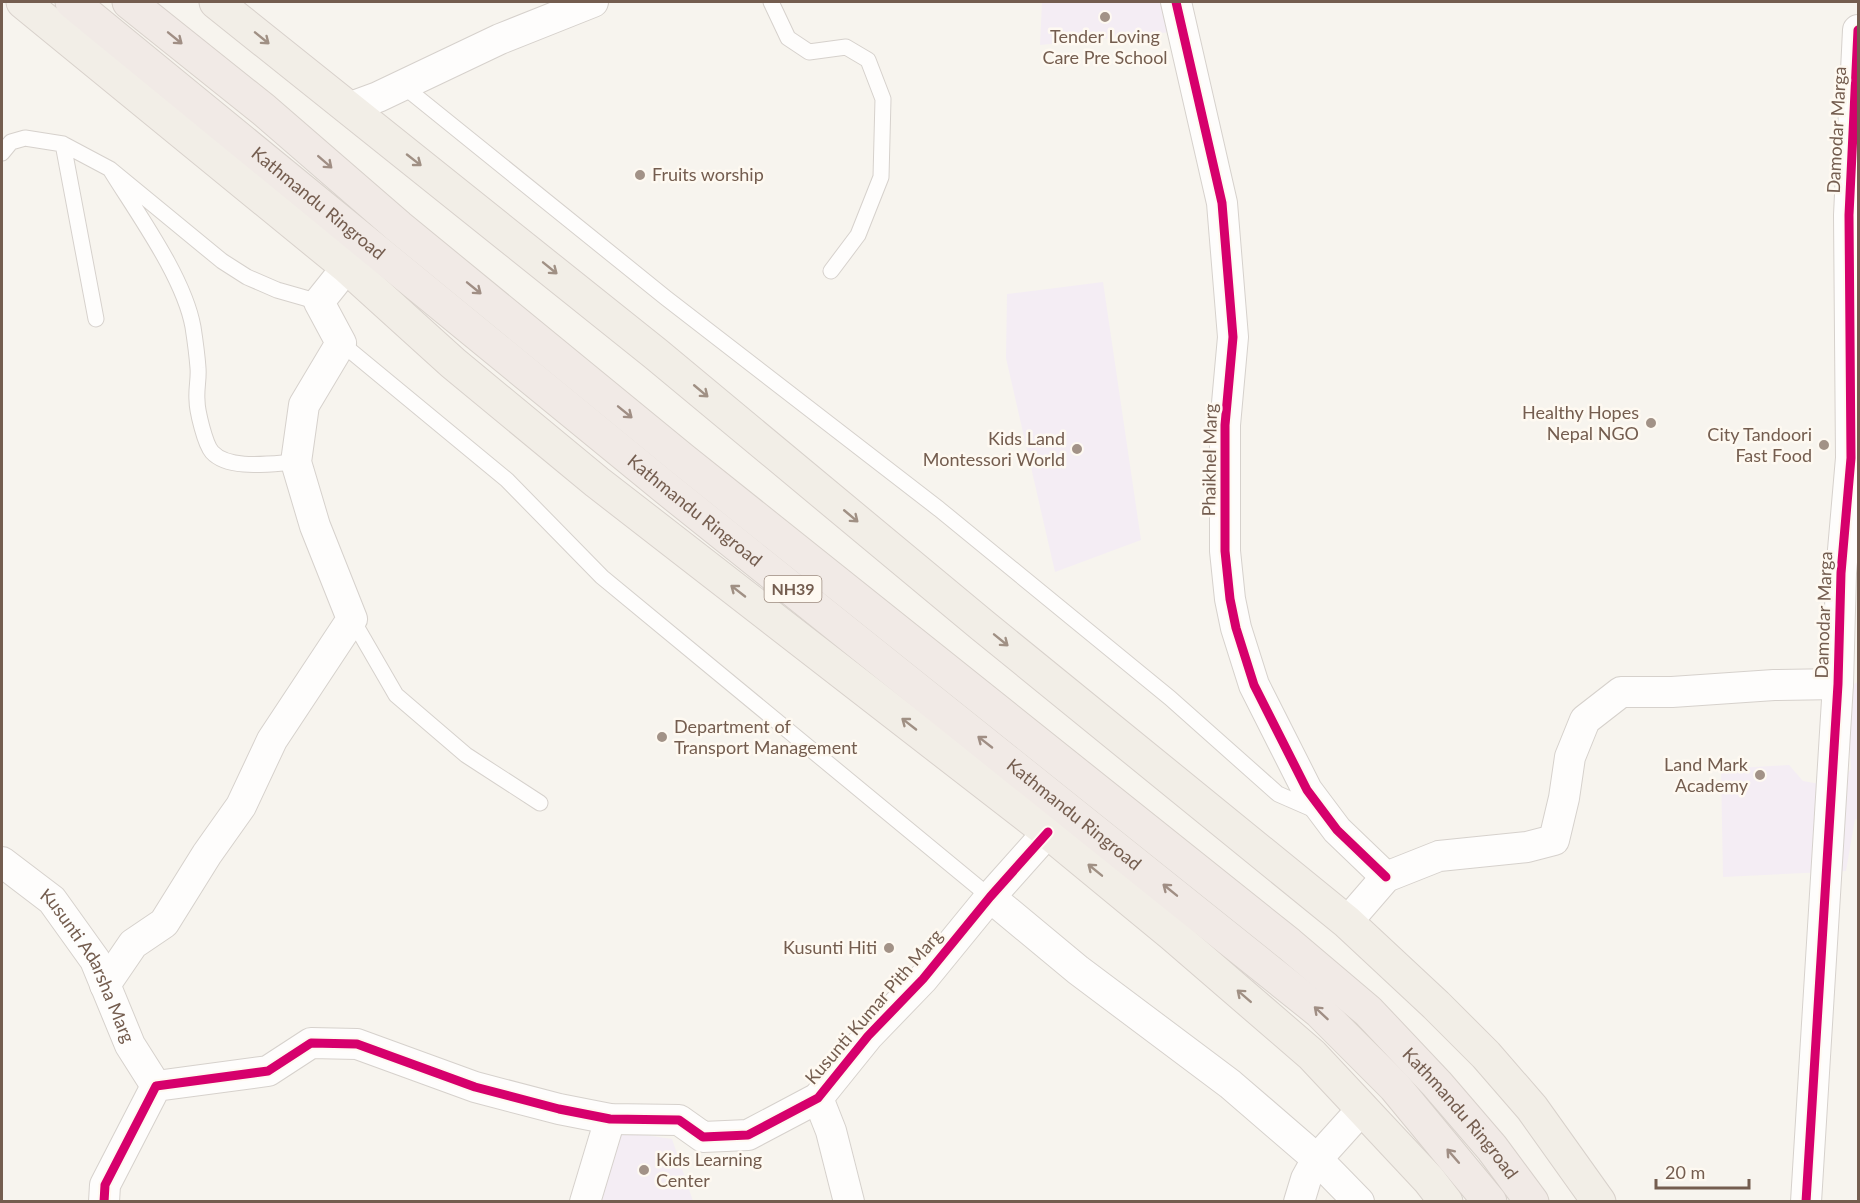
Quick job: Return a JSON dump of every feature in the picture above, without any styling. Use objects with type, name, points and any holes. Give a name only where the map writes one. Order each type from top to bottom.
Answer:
[{"type":"highway","name":"Kathmandu Ringroad","points":[[72,2],[667,489],[1081,818],[1319,1011],[1395,1087],[1490,1202]]},
{"type":"highway","name":"Kathmandu Ringroad","points":[[129,2],[264,110],[399,227],[682,459],[1280,936],[1359,1004],[1437,1084],[1492,1148],[1532,1202]]},
{"type":"main road","points":[[23,2],[346,267],[453,363],[597,482],[1048,832],[1173,934],[1312,1055],[1363,1108],[1446,1202]]},
{"type":"main road","points":[[216,2],[647,347],[991,633],[1347,922],[1486,1055],[1532,1108],[1599,1202]]},
{"type":"street","points":[[348,108],[378,97],[500,39],[593,2]]},
{"type":"street","name":"Phaikhel Marg","points":[[1176,2],[1222,203],[1233,337],[1225,425],[1225,551],[1230,599],[1236,628],[1254,686],[1307,790],[1337,830],[1386,877]]},
{"type":"street","name":"Damodar Marga","points":[[1806,1202],[1838,684],[1841,573],[1855,460],[1849,215],[1858,30]]},
{"type":"street","points":[[105,985],[133,944],[164,923],[207,854],[242,806],[272,740],[352,619],[315,526],[296,462],[304,405],[341,343],[319,302],[346,267]]},
{"type":"street","points":[[1347,922],[1386,877],[1439,856],[1527,847],[1554,840],[1564,798],[1570,757],[1585,720],[1621,692],[1672,692],[1774,685],[1838,684]]},
{"type":"street","name":"Kusunti Kumar Pith Marg","points":[[156,1086],[268,1071],[311,1043],[357,1044],[475,1087],[559,1109],[610,1119],[679,1120],[704,1137],[748,1135],[818,1098],[868,1036],[923,980],[990,897],[1048,832]]},
{"type":"street","name":"Kusunti Adarsha Marg","points":[[2,862],[52,900],[95,960],[130,1045],[156,1086]]},
{"type":"street","points":[[990,897],[1078,970],[1230,1083],[1317,1159],[1359,1202]]},
{"type":"street","points":[[97,1196],[156,1086]]},
{"type":"street","points":[[818,1098],[831,1131],[849,1202]]},
{"type":"street","points":[[1299,1202],[1306,1179],[1317,1159],[1363,1108]]},
{"type":"street","points":[[585,1202],[610,1119]]},
{"type":"lane","points":[[771,2],[788,39],[809,52],[846,47],[868,60],[883,99],[881,177],[858,235],[831,271]]},
{"type":"lane","points":[[402,85],[666,298],[948,517],[1170,698],[1278,794],[1325,814]]},
{"type":"lane","points":[[2,153],[11,142],[26,138],[63,144],[110,169],[222,261],[247,277],[277,290],[319,302]]},
{"type":"lane","points":[[63,144],[96,319]]},
{"type":"lane","points":[[110,169],[161,253],[187,302],[193,326],[198,369],[197,401],[204,435],[212,452],[224,460],[244,465],[296,462]]},
{"type":"lane","points":[[341,343],[507,480],[602,577],[990,897]]},
{"type":"lane","points":[[352,619],[396,695],[466,754],[540,803]]},
{"type":"shaded area","name":"Tender Loving Care Pre School","points":[[1042,2],[1165,2],[1171,32],[1040,45]]},
{"type":"shaded area","name":"Kids Land Montessori World","points":[[1103,282],[1141,540],[1055,572],[1006,358],[1007,294]]},
{"type":"shaded area","name":"Land Mark Academy","points":[[1858,682],[1858,820],[1855,819],[1846,871],[1723,877],[1721,769],[1789,765],[1803,781],[1837,787],[1851,769],[1846,688]]},
{"type":"shaded area","name":"Kids Learning Center","points":[[618,1131],[672,1139],[693,1201],[595,1202]]},
{"type":"cycle path","points":[[1176,2],[1222,203],[1233,337],[1225,425],[1225,551],[1230,599],[1236,628],[1254,685],[1307,790],[1337,830],[1386,877]]},
{"type":"cycle path","points":[[1806,1202],[1838,684],[1841,573],[1851,458],[1849,215],[1858,30]]},
{"type":"cycle path","points":[[104,1202],[105,1185],[156,1086],[268,1071],[311,1043],[357,1044],[475,1087],[559,1109],[610,1119],[679,1120],[703,1137],[748,1135],[818,1098],[868,1036],[923,979],[990,897],[1048,832]]},
{"type":"place","name":"Tender Loving Care Pre School","points":[[1105,17]]},
{"type":"place","name":"Fruits worship","points":[[640,175]]},
{"type":"place","name":"Healthy Hopes Nepal NGO","points":[[1651,423]]},
{"type":"place","name":"City Tandoori Fast Food","points":[[1824,445]]},
{"type":"place","name":"Kids Land Montessori World","points":[[1077,449]]},
{"type":"place","name":"Department of Transport Management","points":[[662,737]]},
{"type":"place","name":"Land Mark Academy","points":[[1760,775]]},
{"type":"place","name":"Kusunti Hiti","points":[[889,948]]},
{"type":"place","name":"Kids Learning Center","points":[[644,1170]]}]
